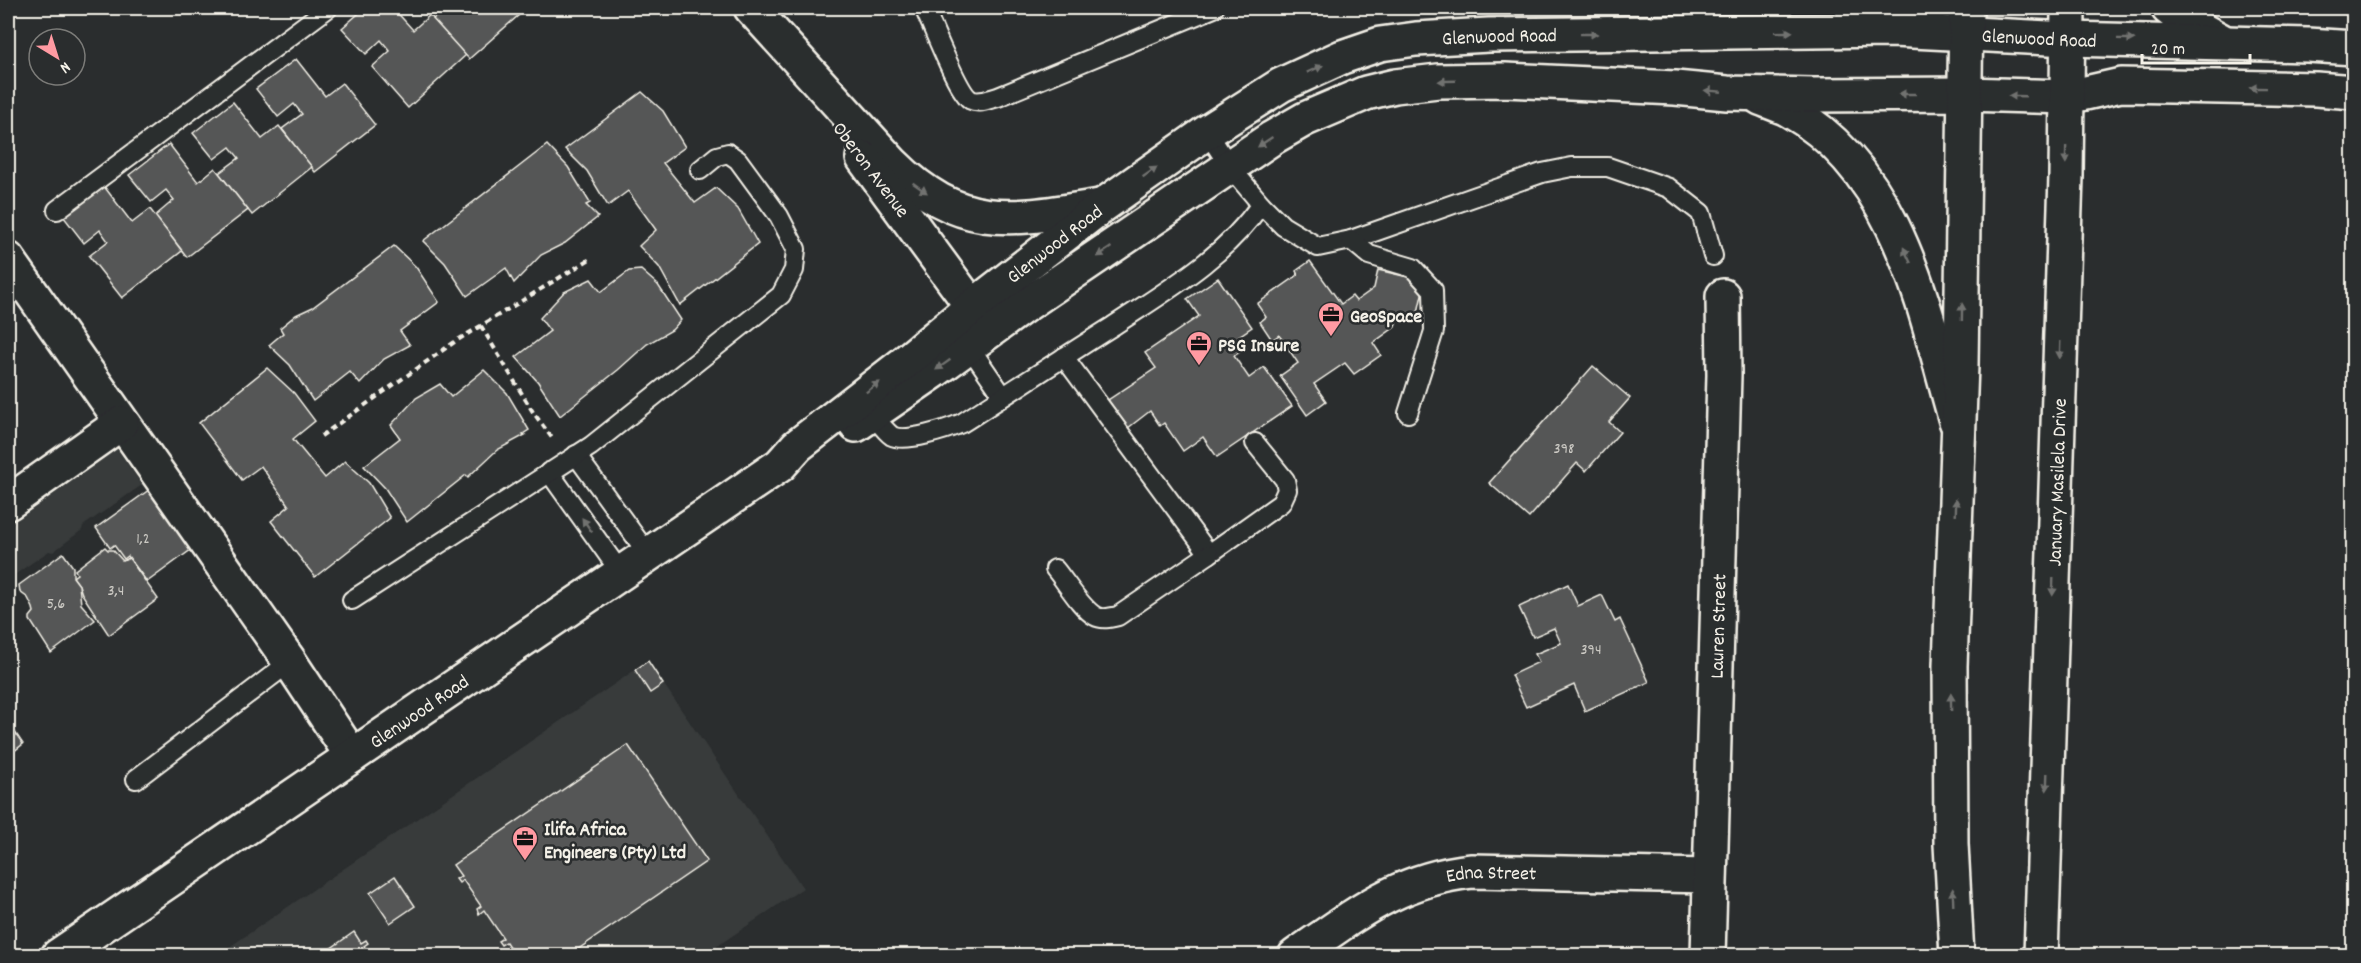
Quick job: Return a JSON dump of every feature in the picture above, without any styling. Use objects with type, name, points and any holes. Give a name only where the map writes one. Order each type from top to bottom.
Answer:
[{"type":"street","points":[[751,8],[893,164],[918,186],[943,202],[979,216],[1016,218],[1102,206]]},
{"type":"street","name":"Oberon Avenue","points":[[751,8],[933,250],[971,327]]},
{"type":"street","points":[[2168,8],[2181,19],[2224,42]]},
{"type":"street","points":[[1957,956],[1952,844],[1950,666],[1959,432],[1966,20]]},
{"type":"street","name":"Glenwood Road","points":[[58,956],[780,465],[813,451],[873,415],[1102,206],[1247,105],[1314,69],[1380,45],[1416,39],[1489,34],[1893,30],[1966,20],[2068,23],[2224,42],[2354,48]]},
{"type":"street","name":"January Masilela Drive","points":[[2041,956],[2068,97],[2068,23]]},
{"type":"street","name":"Glenwood Road","points":[[780,465],[797,446],[903,364],[971,327],[1305,118],[1340,103],[1395,86],[1438,81],[1505,80],[1814,95],[1966,94],[2068,97],[2121,85],[2316,88],[2354,92]]},
{"type":"street","points":[[1749,93],[1789,110],[1821,132],[1846,157],[1882,203],[1911,265],[1959,432]]},
{"type":"street","points":[[8,259],[290,662],[352,756]]},
{"type":"street","name":"Lauren Street","points":[[1708,956],[1724,375],[1724,296]]},
{"type":"street","points":[[8,503],[121,423]]},
{"type":"street","name":"Edna Street","points":[[1295,956],[1384,896],[1407,886],[1447,874],[1472,871],[1709,876]]},
{"type":"lane","points":[[57,210],[328,8]]},
{"type":"lane","points":[[924,8],[960,87],[969,99],[978,102],[998,97],[1214,8]]},
{"type":"lane","points":[[1207,132],[1230,167],[1261,204],[1283,226],[1318,247],[1351,240],[1542,173],[1572,167],[1608,167],[1668,188],[1701,213],[1713,256]]},
{"type":"lane","points":[[352,600],[591,446],[781,295],[794,270],[796,249],[779,216],[738,160],[728,153],[717,156],[700,170]]},
{"type":"lane","points":[[873,415],[893,436],[921,435],[962,423],[1179,283],[1226,245],[1247,224],[1261,204]]},
{"type":"lane","points":[[1351,240],[1369,255],[1413,268],[1433,290],[1434,331],[1408,413]]},
{"type":"lane","points":[[971,327],[1003,396]]},
{"type":"lane","points":[[1064,357],[1209,554]]},
{"type":"lane","points":[[1055,569],[1096,617],[1108,619],[1118,616],[1281,502],[1287,490],[1286,480],[1255,442]]},
{"type":"lane","points":[[572,458],[648,554]]},
{"type":"lane","points":[[549,472],[621,573]]},
{"type":"lane","points":[[136,779],[290,662]]},
{"type":"path","points":[[321,436],[400,379],[590,259]]},
{"type":"path","points":[[481,326],[533,412],[572,458]]},
{"type":"shaded area","points":[[117,449],[142,485],[83,526],[82,530],[53,552],[49,551],[10,578],[8,577],[8,527]]},
{"type":"shaded area","points":[[648,661],[803,888],[704,955],[216,956]]},
{"type":"building","points":[[365,8],[393,8],[413,30],[430,15],[466,55],[408,108],[372,67],[390,51],[381,40],[366,54],[342,28]]},
{"type":"building","points":[[446,8],[527,8],[469,59],[433,19]]},
{"type":"building","points":[[296,59],[325,96],[342,83],[375,125],[315,172],[282,129],[302,114],[294,104],[278,117],[256,89]]},
{"type":"building","points":[[642,92],[663,111],[685,147],[663,163],[695,203],[716,188],[738,209],[758,244],[680,305],[659,267],[639,246],[656,230],[628,191],[608,206],[587,171],[565,149]]},
{"type":"building","points":[[233,102],[262,139],[279,126],[312,167],[252,215],[219,173],[239,158],[230,147],[214,159],[193,133]]},
{"type":"building","points":[[169,144],[198,182],[215,168],[248,210],[187,257],[155,216],[174,200],[166,190],[151,202],[129,175]]},
{"type":"building","points":[[547,145],[568,167],[590,203],[586,205],[598,217],[565,243],[541,255],[514,283],[506,268],[467,296],[445,263],[423,241]]},
{"type":"building","points":[[103,185],[132,223],[150,209],[182,251],[122,298],[89,256],[108,241],[100,230],[84,243],[63,216]]},
{"type":"building","points":[[394,246],[416,267],[439,302],[400,331],[410,345],[384,359],[360,384],[350,372],[313,401],[290,365],[269,345],[283,333],[280,328],[296,315],[313,307]]},
{"type":"building","name":"GeoSpace","points":[[1310,261],[1341,304],[1352,296],[1356,301],[1374,288],[1378,270],[1425,281],[1417,317],[1398,313],[1395,327],[1373,343],[1381,355],[1354,374],[1345,363],[1314,384],[1326,401],[1307,415],[1280,376],[1298,363],[1279,335],[1272,340],[1260,322],[1266,317],[1257,304],[1298,275],[1296,271]]},
{"type":"building","points":[[641,270],[658,285],[681,320],[672,330],[647,344],[560,416],[538,382],[516,357],[550,331],[540,318],[564,292],[591,279],[601,292],[629,271]]},
{"type":"building","name":"PSG Insure","points":[[1218,278],[1252,327],[1239,336],[1246,348],[1234,356],[1249,378],[1264,367],[1292,406],[1217,457],[1203,437],[1183,451],[1164,423],[1160,426],[1150,411],[1128,428],[1108,400],[1156,368],[1145,353],[1199,316],[1187,299]]},
{"type":"building","points":[[8,293],[14,303],[8,308]]},
{"type":"building","points":[[1593,366],[1630,398],[1609,422],[1620,432],[1586,471],[1577,463],[1529,518],[1489,483]]},
{"type":"building","points":[[267,368],[294,393],[315,421],[293,439],[325,478],[345,461],[369,483],[390,518],[315,577],[271,521],[289,506],[261,466],[242,480],[199,423]]},
{"type":"building","points":[[484,370],[507,393],[529,430],[523,434],[525,435],[497,450],[468,477],[466,475],[407,522],[385,488],[364,466],[400,438],[391,425],[416,398],[440,384],[451,397]]},
{"type":"building","points":[[153,487],[192,549],[147,582],[128,556],[124,559],[114,545],[110,548],[96,528]]},
{"type":"building","points":[[105,547],[113,550],[123,561],[129,558],[158,599],[109,635],[73,577],[77,574],[75,570]]},
{"type":"building","points":[[63,553],[73,567],[73,577],[79,585],[81,604],[95,620],[51,653],[30,620],[34,612],[33,608],[28,598],[20,592],[19,585]]},
{"type":"building","points":[[1568,584],[1578,606],[1602,595],[1615,622],[1620,619],[1649,682],[1585,711],[1574,685],[1526,707],[1511,675],[1539,662],[1535,654],[1561,643],[1554,628],[1533,637],[1519,607]]},
{"type":"building","points":[[648,661],[663,684],[650,693],[635,670]]},
{"type":"building","points":[[8,722],[23,744],[8,756]]},
{"type":"building","points":[[628,745],[707,861],[568,956],[515,956],[506,942],[501,945],[498,941],[503,938],[484,910],[479,914],[477,909],[481,906],[463,880],[459,883],[456,879],[461,876],[453,865]]},
{"type":"building","points":[[395,876],[415,906],[390,923],[370,893]]},
{"type":"building","points":[[354,932],[361,943],[366,940],[368,943],[364,946],[370,956],[320,956]]},
{"type":"place","name":"GeoSpace","points":[[1331,338]]},
{"type":"place","name":"PSG Insure","points":[[1199,367]]},
{"type":"place","name":"Ilifa Africa Engineers (Pty) Ltd","points":[[525,862]]}]
